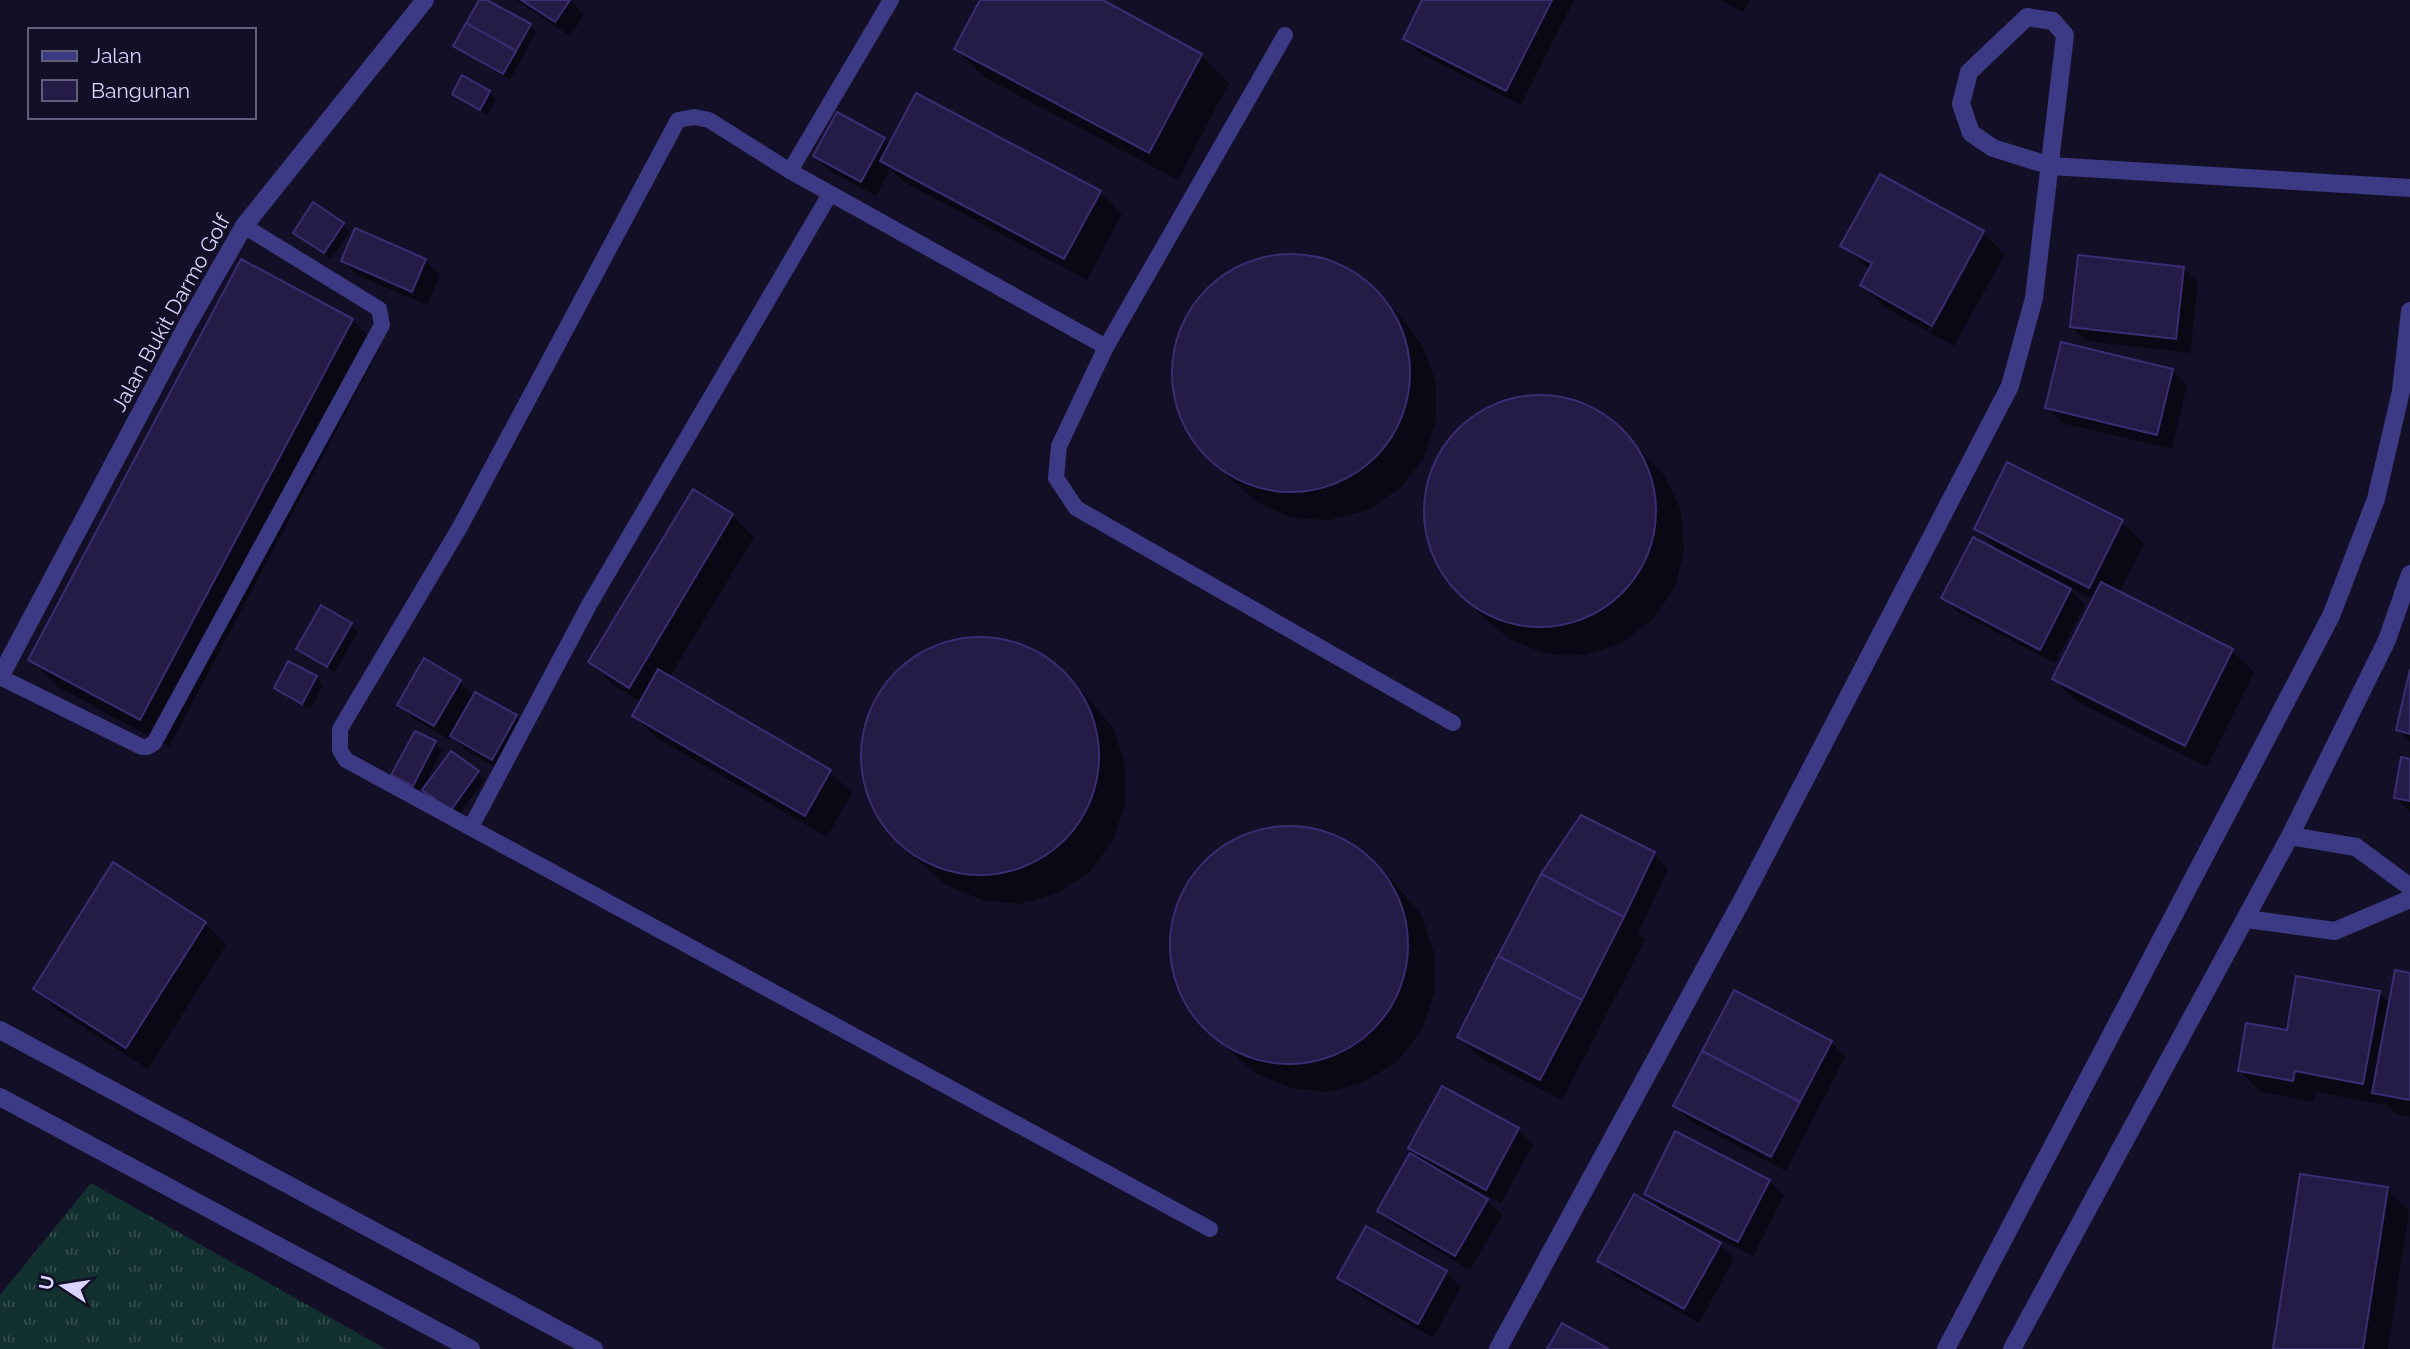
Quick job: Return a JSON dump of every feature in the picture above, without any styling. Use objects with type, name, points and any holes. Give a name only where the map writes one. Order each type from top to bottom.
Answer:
[{"type":"street","name":"Jalan Bukit Darmo Golf","points":[[0,677],[186,327],[244,226],[425,0]]},
{"type":"street","points":[[1498,1349],[1748,888],[2010,386],[2034,298],[2051,166],[2065,35],[2053,21],[2027,17],[1969,72],[1961,104],[1971,134],[1993,148],[2051,166],[2410,188]]},
{"type":"street","points":[[1948,1348],[2331,616],[2376,499],[2401,391],[2410,311]]},
{"type":"street","points":[[2012,1349],[2290,836],[2387,640],[2410,574]]},
{"type":"street","points":[[2290,836],[2356,847],[2410,887]]},
{"type":"street","points":[[2247,919],[2335,931],[2410,899]]},
{"type":"street","points":[[0,1030],[594,1349]]},
{"type":"street","points":[[0,1097],[471,1349]]},
{"type":"lane","points":[[790,170],[891,0]]},
{"type":"lane","points":[[1285,35],[1106,347],[1059,446],[1056,478],[1076,508],[1453,723]]},
{"type":"lane","points":[[1106,347],[830,194],[709,120],[694,117],[678,120],[460,527],[340,729],[340,750],[346,760],[1210,1229]]},
{"type":"lane","points":[[471,827],[589,605],[830,194]]},
{"type":"lane","points":[[0,677],[142,747],[154,743],[382,325],[379,309],[244,226]]},
{"type":"green space","points":[[91,1183],[386,1349],[0,1349],[0,1295]]},
{"type":"building","points":[[479,0],[487,0],[531,24],[516,51],[466,23]]},
{"type":"building","points":[[521,0],[570,0],[555,22]]},
{"type":"building","points":[[980,0],[1103,0],[1202,54],[1149,153],[954,49]]},
{"type":"building","points":[[1422,0],[1552,0],[1506,91],[1403,39]]},
{"type":"building","points":[[466,23],[516,51],[503,74],[453,46]]},
{"type":"building","points":[[462,75],[490,91],[480,110],[452,94]]},
{"type":"building","points":[[916,93],[1101,191],[1064,259],[880,161]]},
{"type":"building","points":[[837,112],[885,138],[861,182],[813,156]]},
{"type":"building","points":[[1880,174],[1984,231],[1932,326],[1860,285],[1872,263],[1840,246]]},
{"type":"building","points":[[313,202],[344,223],[324,253],[293,233]]},
{"type":"building","points":[[355,228],[426,259],[412,292],[341,261]]},
{"type":"building","points":[[1291,254],[1336,263],[1357,274],[1375,289],[1390,307],[1401,328],[1410,373],[1401,418],[1390,439],[1375,457],[1357,472],[1336,483],[1291,492],[1246,483],[1225,472],[1207,457],[1192,439],[1181,418],[1172,373],[1181,328],[1192,307],[1207,289],[1225,274],[1246,263]]},
{"type":"building","points":[[2078,255],[2184,267],[2176,339],[2070,327]]},
{"type":"building","points":[[241,259],[353,319],[140,720],[28,660]]},
{"type":"building","points":[[2061,342],[2173,369],[2157,435],[2045,408]]},
{"type":"building","points":[[1529,395],[1551,395],[1595,408],[1614,421],[1630,437],[1643,456],[1651,477],[1656,511],[1654,534],[1643,566],[1630,585],[1614,601],[1595,614],[1574,622],[1551,627],[1529,627],[1485,614],[1466,601],[1450,585],[1437,566],[1429,545],[1424,522],[1424,500],[1437,456],[1450,437],[1466,421],[1485,408],[1506,400]]},
{"type":"building","points":[[2007,462],[2123,520],[2089,588],[1974,529]]},
{"type":"building","points":[[693,489],[733,514],[629,688],[588,662]]},
{"type":"building","points":[[1973,537],[2071,589],[2040,650],[1941,598]]},
{"type":"building","points":[[2101,582],[2233,649],[2185,746],[2052,679]]},
{"type":"building","points":[[321,605],[352,623],[327,667],[296,649]]},
{"type":"building","points":[[980,637],[1025,646],[1046,657],[1064,672],[1079,690],[1090,711],[1099,756],[1090,801],[1079,822],[1064,840],[1046,855],[1025,866],[980,875],[935,866],[914,855],[896,840],[881,822],[870,801],[861,756],[870,711],[881,690],[896,672],[914,657],[935,646]]},
{"type":"building","points":[[424,658],[461,680],[434,726],[397,705]]},
{"type":"building","points":[[288,661],[317,676],[302,704],[274,688]]},
{"type":"building","points":[[658,669],[831,770],[805,816],[632,716]]},
{"type":"building","points":[[2410,669],[2410,734],[2396,730]]},
{"type":"building","points":[[475,692],[517,715],[492,760],[450,736]]},
{"type":"building","points":[[415,731],[436,741],[413,786],[391,775]]},
{"type":"building","points":[[451,751],[479,771],[451,810],[422,790]]},
{"type":"building","points":[[2401,757],[2410,759],[2410,801],[2394,798]]},
{"type":"building","points":[[1581,815],[1655,852],[1624,917],[1541,874]]},
{"type":"building","points":[[1289,826],[1334,835],[1355,846],[1373,861],[1388,879],[1399,900],[1408,945],[1399,990],[1388,1011],[1373,1029],[1355,1044],[1334,1055],[1289,1064],[1244,1055],[1223,1044],[1205,1029],[1190,1011],[1179,990],[1170,945],[1179,900],[1190,879],[1205,861],[1223,846],[1244,835]]},
{"type":"building","points":[[113,862],[206,922],[126,1048],[33,989]]},
{"type":"building","points":[[1541,874],[1624,917],[1582,1000],[1498,956]]},
{"type":"building","points":[[1498,956],[1582,1000],[1540,1080],[1457,1037]]},
{"type":"building","points":[[2395,970],[2410,973],[2410,1100],[2372,1093]]},
{"type":"building","points":[[2296,976],[2380,991],[2363,1084],[2295,1071],[2293,1081],[2238,1071],[2246,1023],[2287,1030]]},
{"type":"building","points":[[1734,990],[1832,1041],[1800,1102],[1702,1051]]},
{"type":"building","points":[[1702,1051],[1800,1102],[1771,1157],[1673,1106]]},
{"type":"building","points":[[1442,1086],[1519,1128],[1486,1190],[1408,1148]]},
{"type":"building","points":[[1675,1131],[1770,1180],[1738,1242],[1644,1194]]},
{"type":"building","points":[[1410,1153],[1488,1199],[1455,1256],[1377,1211]]},
{"type":"building","points":[[2300,1174],[2388,1187],[2363,1349],[2273,1349]]},
{"type":"building","points":[[1634,1194],[1721,1243],[1684,1309],[1597,1261]]},
{"type":"building","points":[[1366,1226],[1447,1271],[1418,1324],[1337,1278]]},
{"type":"building","points":[[1562,1323],[1609,1349],[1547,1349]]}]
